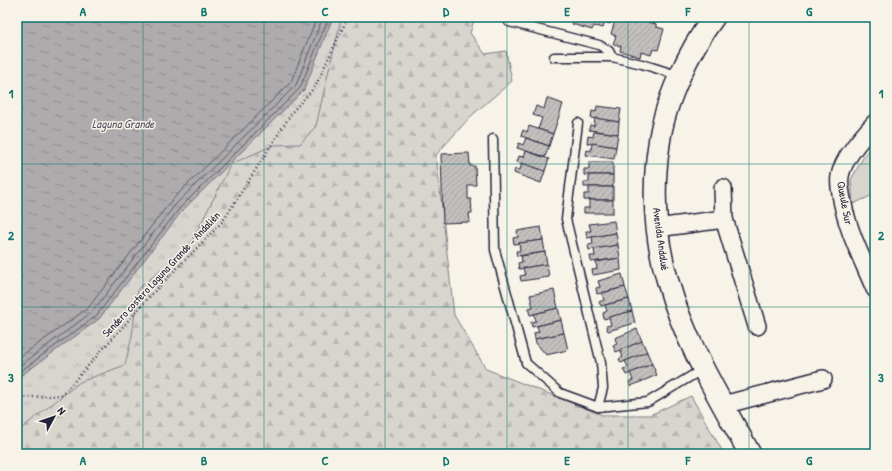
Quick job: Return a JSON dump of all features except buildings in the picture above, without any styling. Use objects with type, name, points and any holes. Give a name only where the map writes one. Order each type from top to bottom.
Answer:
[{"type":"street","name":"Avenida Andalué","points":[[714,17],[700,38],[680,76],[666,115],[659,143],[656,186],[657,228],[662,262],[672,296],[684,327],[704,369],[750,454]]},
{"type":"street","name":"Queule Sur","points":[[875,123],[853,149],[840,176],[840,190],[850,232],[875,289]]},
{"type":"street","points":[[723,188],[724,220],[757,326]]},
{"type":"street","points":[[657,228],[724,220]]},
{"type":"street","points":[[723,405],[823,379]]},
{"type":"lane","points":[[509,22],[598,45],[609,51],[612,57]]},
{"type":"lane","points":[[554,57],[612,57],[642,64],[680,76]]},
{"type":"lane","points":[[578,123],[566,219],[601,363],[603,388],[598,407]]},
{"type":"lane","points":[[493,139],[495,250],[526,363],[560,393],[598,407],[648,402],[704,369]]},
{"type":"path","name":"Sendero costero Laguna Grande - Andalién","points":[[18,398],[62,395],[151,295],[223,221],[293,111],[315,87],[348,17]]},
{"type":"green space","name":"Laguna Grande","points":[[17,17],[342,17],[316,126],[300,144],[274,145],[231,164],[189,247],[138,289],[132,336],[125,365],[80,382],[17,432]]},
{"type":"green space","points":[[333,17],[475,17],[470,33],[485,54],[506,51],[512,81],[470,117],[436,155],[454,315],[486,369],[602,415],[650,415],[691,396],[724,454],[257,454],[252,452],[249,454],[17,454],[17,381]]},
{"type":"green space","points":[[875,143],[875,194],[853,204],[851,180],[865,154]]},
{"type":"water","name":"Laguna Grande","points":[[17,17],[333,17],[304,90],[182,211],[99,319],[22,375],[17,374]]}]
